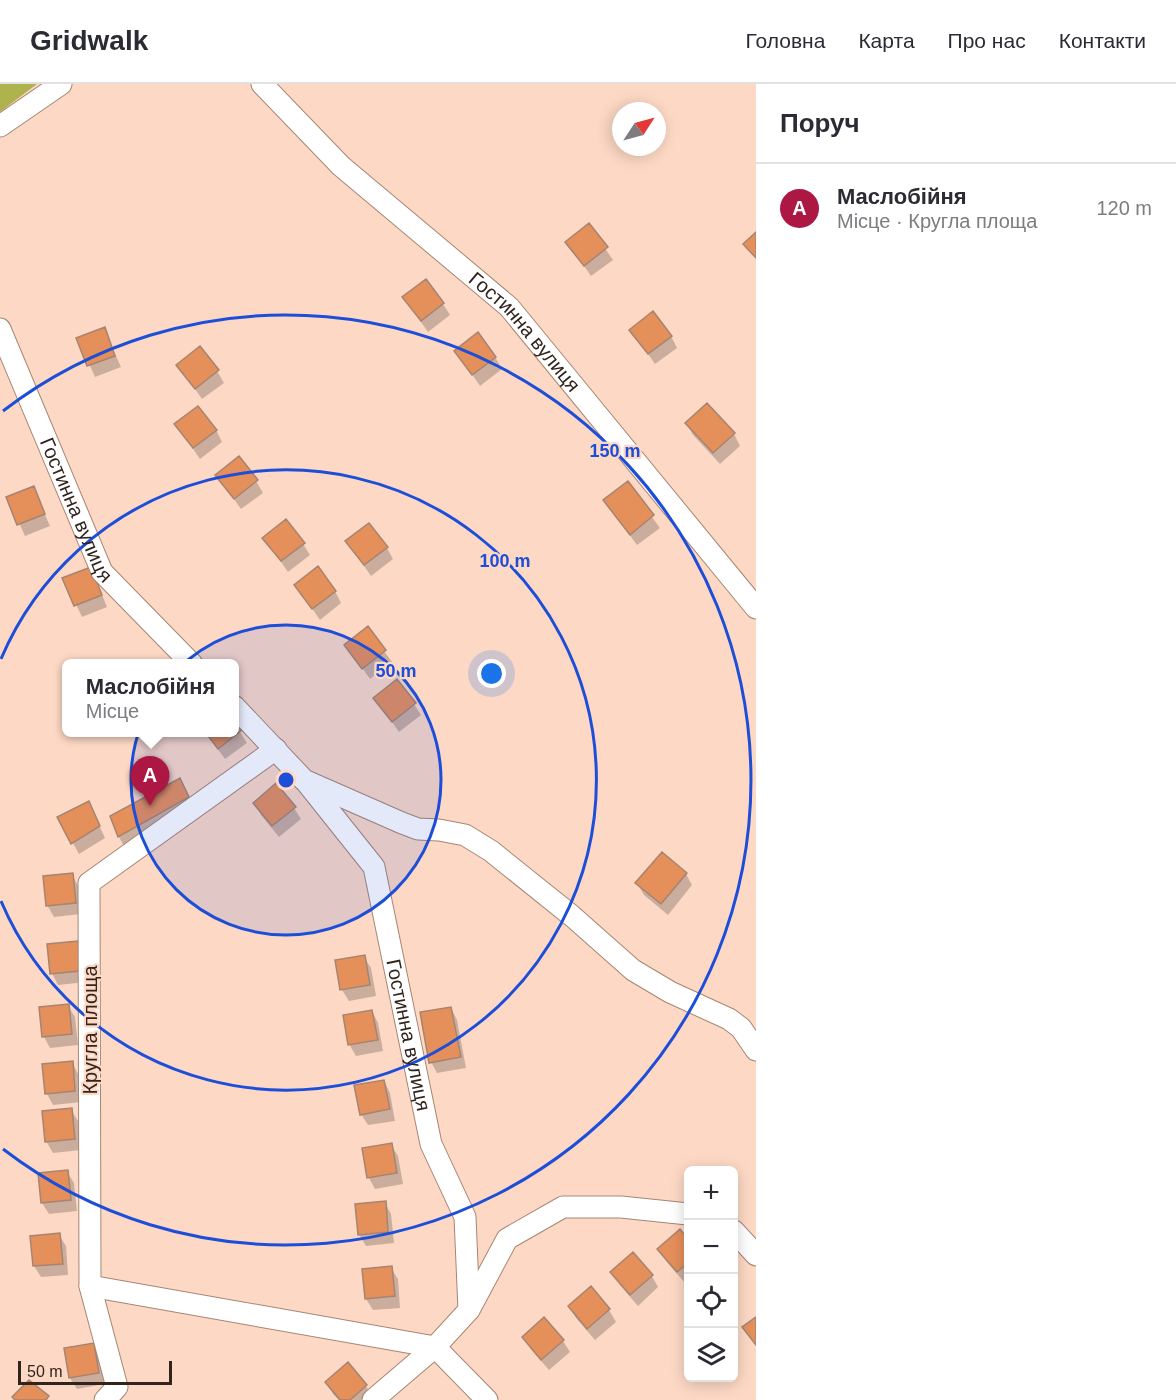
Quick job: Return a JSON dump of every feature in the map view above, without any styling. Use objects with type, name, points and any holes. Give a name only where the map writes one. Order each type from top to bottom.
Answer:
[{"type":"street","points":[[0,126],[61,84]]},
{"type":"street","name":"Гостинна вулиця","points":[[262,84],[341,166],[509,307],[756,609]]},
{"type":"street","name":"Гостинна вулиця","points":[[0,329],[102,572],[188,659]]},
{"type":"street","name":"Гостинна вулиця","points":[[239,711],[304,780],[374,867],[430,1144],[465,1217],[469,1310]]},
{"type":"street","name":"Кругла площа","points":[[105,1400],[117,1387],[90,1286],[89,883],[276,749]]},
{"type":"street","name":"Гостинна вулиця","points":[[304,780],[410,826],[465,835],[491,851],[572,916],[633,970],[670,992],[729,1019],[741,1028],[756,1050]]},
{"type":"street","points":[[373,1400],[435,1347],[469,1310],[507,1239],[563,1208],[621,1208],[684,1214]]},
{"type":"street","points":[[738,1236],[756,1255]]},
{"type":"street","points":[[90,1286],[435,1347],[487,1400]]},
{"type":"green space","points":[[0,84],[37,84],[0,112]]},
{"type":"building","points":[[589,223],[608,247],[584,266],[565,242]]},
{"type":"building","points":[[756,232],[756,258],[743,244]]},
{"type":"building","points":[[426,279],[444,303],[421,321],[402,297]]},
{"type":"building","points":[[653,311],[672,336],[648,354],[629,330]]},
{"type":"building","points":[[105,327],[115,356],[87,366],[76,338]]},
{"type":"building","points":[[478,332],[496,357],[472,375],[454,351]]},
{"type":"building","points":[[200,346],[219,370],[195,389],[176,365]]},
{"type":"building","points":[[707,403],[735,433],[713,453],[685,423]]},
{"type":"building","points":[[198,406],[217,430],[193,448],[174,424]]},
{"type":"building","points":[[239,456],[258,480],[234,499],[215,475]]},
{"type":"building","points":[[628,481],[654,515],[630,535],[603,500]]},
{"type":"building","points":[[34,486],[45,514],[17,525],[6,497]]},
{"type":"building","points":[[286,519],[305,543],[281,561],[262,538]]},
{"type":"building","points":[[369,523],[388,547],[364,565],[345,541]]},
{"type":"building","points":[[318,566],[336,591],[312,609],[294,585]]},
{"type":"building","points":[[91,567],[102,595],[74,606],[62,578]]},
{"type":"building","points":[[368,626],[386,650],[362,669],[344,645]]},
{"type":"building","points":[[397,679],[416,703],[392,722],[373,698]]},
{"type":"building","points":[[209,737],[233,737],[218,749]]},
{"type":"building","points":[[180,778],[189,797],[118,837],[110,816]]},
{"type":"building","points":[[276,783],[296,807],[272,826],[253,803]]},
{"type":"building","points":[[89,801],[100,826],[71,844],[57,817]]},
{"type":"building","points":[[662,852],[687,873],[661,904],[635,883]]},
{"type":"building","points":[[73,873],[76,903],[46,906],[43,876]]},
{"type":"building","points":[[78,941],[80,971],[50,974],[47,944]]},
{"type":"building","points":[[365,955],[370,985],[340,990],[335,960]]},
{"type":"building","points":[[69,1004],[72,1034],[42,1037],[39,1007]]},
{"type":"building","points":[[451,1007],[461,1057],[429,1063],[420,1012]]},
{"type":"building","points":[[372,1010],[378,1040],[348,1045],[343,1015]]},
{"type":"building","points":[[73,1061],[75,1091],[45,1094],[42,1064]]},
{"type":"building","points":[[384,1080],[390,1109],[360,1115],[354,1085]]},
{"type":"building","points":[[72,1108],[75,1139],[45,1142],[42,1111]]},
{"type":"building","points":[[392,1143],[397,1173],[367,1178],[362,1148]]},
{"type":"building","points":[[68,1170],[71,1200],[41,1203],[38,1173]]},
{"type":"building","points":[[386,1201],[388,1232],[358,1235],[355,1204]]},
{"type":"building","points":[[680,1229],[684,1234],[684,1266],[677,1272],[657,1249]]},
{"type":"building","points":[[60,1233],[63,1264],[33,1266],[30,1236]]},
{"type":"building","points":[[633,1252],[653,1275],[630,1295],[610,1272]]},
{"type":"building","points":[[392,1266],[395,1296],[365,1299],[362,1269]]},
{"type":"building","points":[[591,1286],[610,1309],[587,1329],[568,1306]]},
{"type":"building","points":[[544,1317],[564,1340],[541,1360],[522,1337]]},
{"type":"building","points":[[756,1317],[756,1345],[742,1327]]},
{"type":"building","points":[[94,1343],[99,1373],[69,1378],[64,1348]]},
{"type":"building","points":[[348,1362],[367,1385],[350,1400],[340,1400],[325,1382]]},
{"type":"building","points":[[29,1380],[49,1396],[46,1400],[15,1400],[12,1397]]},
{"type":"place","name":"Маслобійня","points":[[150,806]]}]
